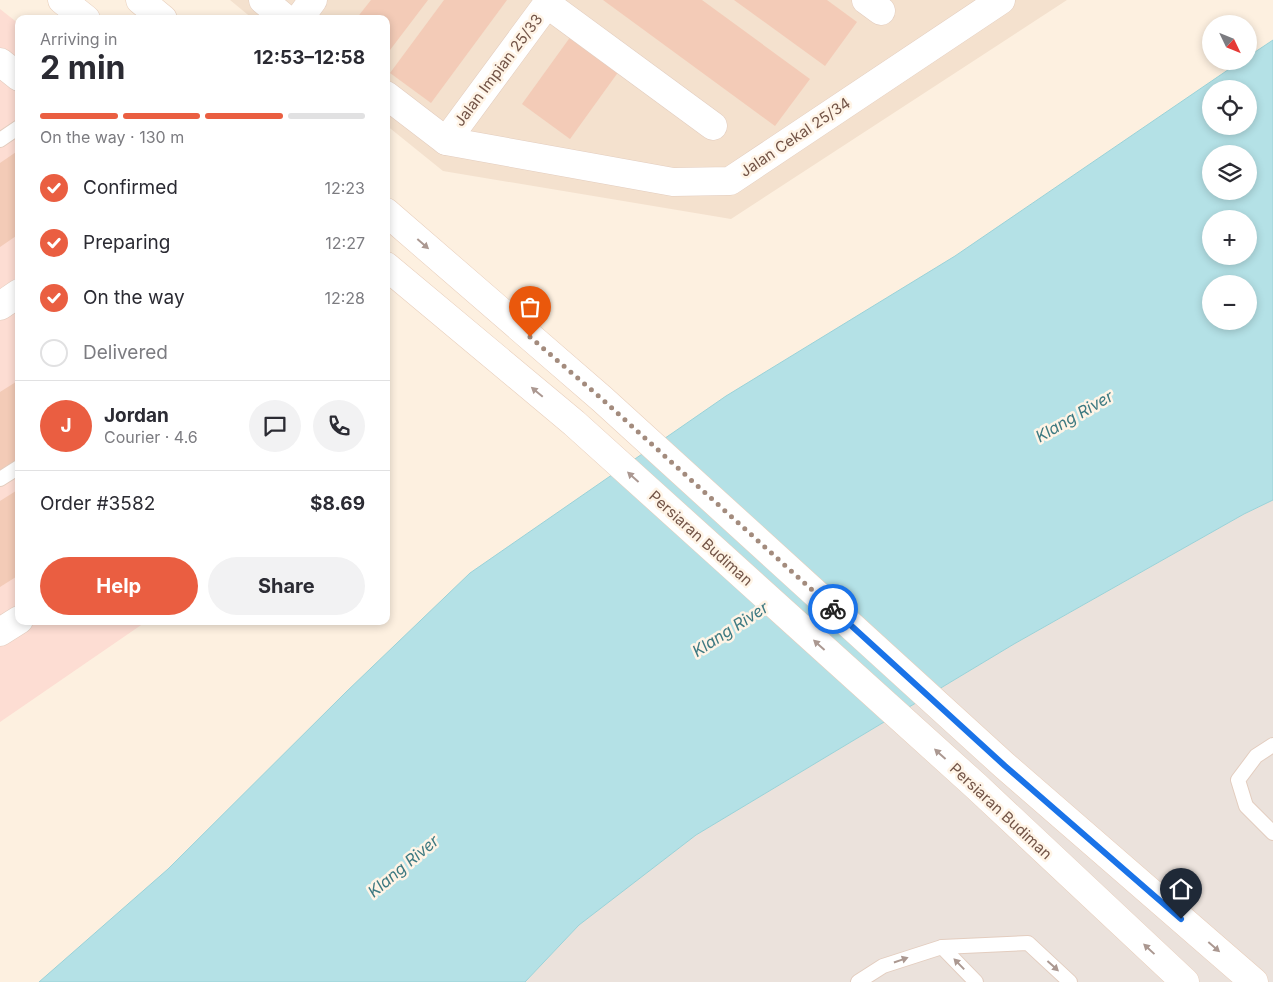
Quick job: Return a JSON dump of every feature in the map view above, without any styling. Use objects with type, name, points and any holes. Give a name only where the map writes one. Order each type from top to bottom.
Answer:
[{"type":"main road","points":[[62,0],[81,15]]},
{"type":"main road","points":[[140,0],[158,15]]},
{"type":"main road","points":[[263,0],[281,15]]},
{"type":"main road","points":[[302,15],[313,0]]},
{"type":"main road","name":"Jalan Cekal 25/34","points":[[446,141],[673,182],[730,181],[1001,0]]},
{"type":"main road","points":[[549,2],[714,126]]},
{"type":"main road","name":"Jalan Impian 25/33","points":[[446,141],[549,2]]},
{"type":"main road","points":[[0,62],[15,74]]},
{"type":"main road","points":[[390,98],[446,141]]},
{"type":"main road","points":[[390,215],[602,399],[1005,766],[1254,982]]},
{"type":"main road","name":"Persiaran Budiman","points":[[390,269],[574,423],[976,786],[1185,982]]},
{"type":"main road","points":[[0,306],[15,297]]},
{"type":"lane","points":[[0,140],[15,130]]},
{"type":"lane","points":[[0,479],[15,470]]},
{"type":"lane","points":[[1273,746],[1256,756],[1238,780],[1246,806],[1273,833]]},
{"type":"lane","points":[[858,982],[883,966],[942,947],[1028,944],[1070,982]]},
{"type":"lane","points":[[942,947],[976,982]]},
{"type":"shaded area","points":[[230,0],[1067,0],[731,219],[443,171],[390,128],[390,15],[248,15]]},
{"type":"shaded area","points":[[0,9],[15,21],[15,625],[141,625],[0,722]]},
{"type":"shaded area","points":[[1273,500],[1273,982],[525,982],[579,925],[696,835],[1014,644],[1244,514]]},
{"type":"water","name":"Klang River","points":[[1273,40],[1273,500],[1244,514],[1014,644],[696,835],[579,925],[525,982],[39,982],[168,869],[346,692],[470,573],[726,396],[955,256],[1202,88],[1202,135],[1257,135],[1257,80],[1213,80],[1228,70],[1258,70],[1258,50]]},
{"type":"building","points":[[371,0],[428,0],[390,50],[390,15],[359,15]]},
{"type":"building","points":[[444,0],[507,0],[431,103],[390,73]]},
{"type":"building","points":[[603,0],[702,0],[810,79],[775,126]]},
{"type":"building","points":[[734,0],[827,0],[857,22],[825,66]]},
{"type":"building","points":[[571,36],[619,71],[570,139],[522,104]]},
{"type":"building","points":[[15,153],[15,237],[0,247],[0,163]]},
{"type":"building","points":[[15,383],[15,462],[0,471],[0,392]]},
{"type":"building","points":[[15,492],[15,578],[0,587],[0,501]]},
{"type":"way so far","points":[[530,337],[602,399],[833,609]]},
{"type":"route","points":[[833,609],[1005,766],[1181,919]]}]
